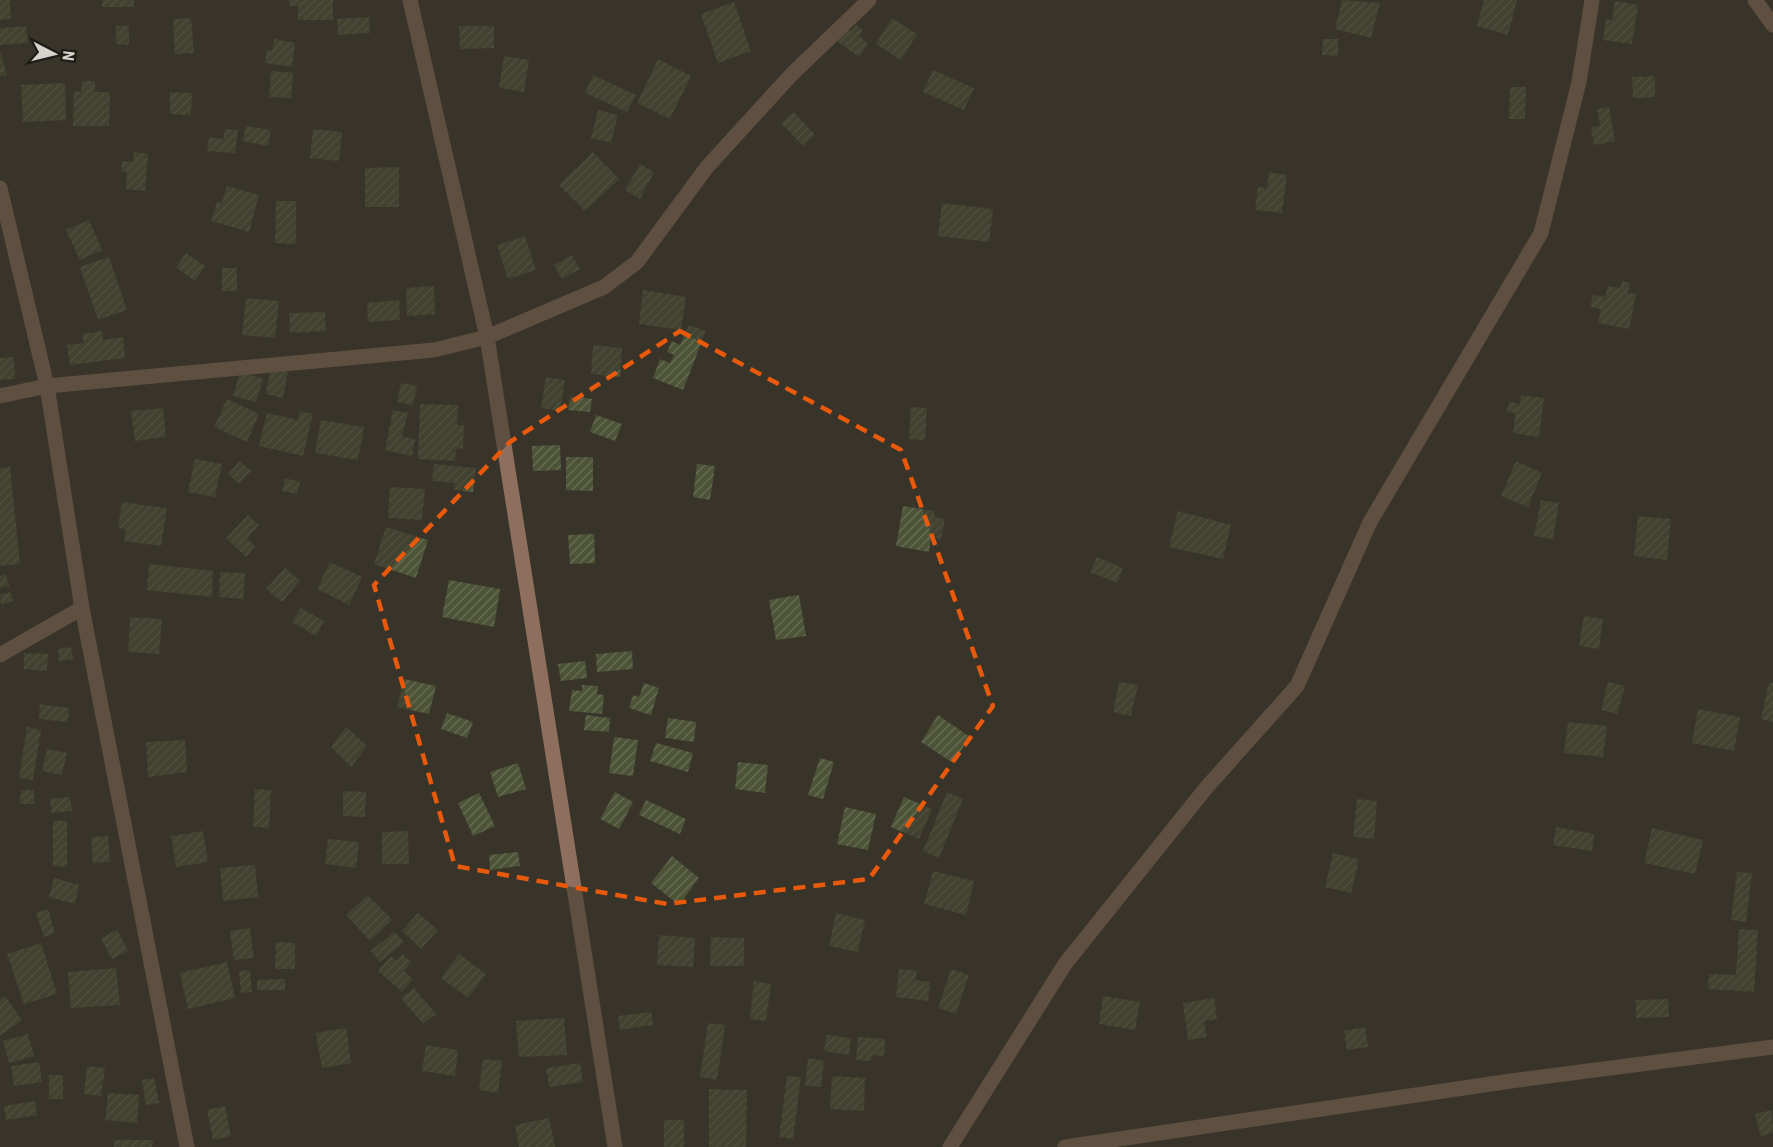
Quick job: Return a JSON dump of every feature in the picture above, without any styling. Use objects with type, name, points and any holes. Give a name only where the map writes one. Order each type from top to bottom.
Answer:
[{"type":"street","points":[[410,0],[487,337],[615,1147]]},
{"type":"street","points":[[0,396],[47,386],[434,350],[487,337],[604,286],[637,262],[706,167],[792,74],[869,0]]},
{"type":"street","points":[[950,1147],[1065,964],[1206,788],[1296,686],[1370,522],[1540,233],[1579,82],[1592,0]]},
{"type":"street","points":[[1755,0],[1773,25]]},
{"type":"street","points":[[0,188],[47,386],[82,608],[187,1147]]},
{"type":"street","points":[[0,655],[82,608]]},
{"type":"street","points":[[1065,1147],[1511,1081],[1773,1047]]},
{"type":"highlighted area","points":[[680,331],[901,450],[993,706],[869,879],[667,904],[455,866],[374,585],[510,442]]},
{"type":"building","points":[[0,0],[10,0],[11,19],[0,20]]},
{"type":"building","points":[[102,0],[134,0],[134,7],[102,7]]},
{"type":"building","points":[[289,0],[333,0],[333,20],[298,20],[298,6],[289,6]]},
{"type":"building","points":[[1342,0],[1380,3],[1371,38],[1335,29]]},
{"type":"building","points":[[1484,0],[1517,0],[1508,35],[1477,26]]},
{"type":"building","points":[[1615,1],[1638,5],[1632,44],[1603,40],[1606,19],[1612,20]]},
{"type":"building","points":[[734,2],[751,51],[718,63],[701,14]]},
{"type":"building","points":[[369,17],[370,33],[338,35],[337,19]]},
{"type":"building","points":[[191,18],[194,53],[175,54],[173,19]]},
{"type":"building","points":[[892,18],[917,34],[901,60],[876,44]]},
{"type":"building","points":[[856,25],[863,30],[859,36],[868,44],[859,57],[837,41],[846,28],[851,31]]},
{"type":"building","points":[[26,26],[28,43],[0,45],[0,28]]},
{"type":"building","points":[[116,26],[129,26],[129,45],[116,44]]},
{"type":"building","points":[[459,26],[494,26],[494,48],[460,49]]},
{"type":"building","points":[[274,39],[295,43],[292,67],[265,63],[267,50],[272,51]]},
{"type":"building","points":[[1323,39],[1338,39],[1338,56],[1322,55]]},
{"type":"building","points":[[0,52],[7,75],[0,76]]},
{"type":"building","points":[[504,56],[529,60],[524,92],[499,88]]},
{"type":"building","points":[[658,59],[691,76],[670,119],[637,103]]},
{"type":"building","points":[[933,70],[974,88],[964,110],[923,92]]},
{"type":"building","points":[[271,71],[293,73],[291,98],[269,97]]},
{"type":"building","points":[[593,75],[636,95],[627,112],[585,93]]},
{"type":"building","points":[[1655,76],[1655,97],[1633,98],[1632,77]]},
{"type":"building","points":[[82,81],[95,81],[95,92],[110,92],[109,126],[73,126],[74,91],[81,92]]},
{"type":"building","points":[[65,83],[66,120],[23,122],[21,85]]},
{"type":"building","points":[[1510,87],[1526,87],[1525,119],[1509,119]]},
{"type":"building","points":[[170,92],[192,93],[191,115],[170,114]]},
{"type":"building","points":[[1609,107],[1615,141],[1594,145],[1591,127],[1600,126],[1597,109]]},
{"type":"building","points":[[598,110],[618,115],[611,143],[591,138]]},
{"type":"building","points":[[794,112],[815,135],[803,146],[781,123]]},
{"type":"building","points":[[246,126],[271,130],[268,146],[243,141]]},
{"type":"building","points":[[225,129],[238,130],[235,153],[207,151],[209,137],[223,139]]},
{"type":"building","points":[[313,129],[342,132],[339,161],[310,158]]},
{"type":"building","points":[[134,152],[148,154],[145,191],[126,189],[127,172],[121,171],[122,161],[133,162]]},
{"type":"building","points":[[593,152],[619,179],[585,211],[559,185]]},
{"type":"building","points":[[640,164],[654,172],[640,199],[625,190]]},
{"type":"building","points":[[399,167],[399,207],[365,207],[365,168]]},
{"type":"building","points":[[1269,172],[1287,175],[1282,213],[1255,210],[1258,187],[1267,188]]},
{"type":"building","points":[[227,186],[259,195],[249,232],[211,221],[217,202],[222,203]]},
{"type":"building","points":[[276,201],[296,201],[296,244],[275,243]]},
{"type":"building","points":[[942,203],[993,209],[989,242],[938,236]]},
{"type":"building","points":[[89,220],[102,250],[80,260],[66,230]]},
{"type":"building","points":[[525,236],[536,270],[508,279],[497,245]]},
{"type":"building","points":[[186,253],[205,266],[195,281],[176,267]]},
{"type":"building","points":[[572,255],[580,269],[562,279],[554,265]]},
{"type":"building","points":[[109,257],[127,310],[98,320],[80,267]]},
{"type":"building","points":[[222,268],[237,268],[237,291],[222,291]]},
{"type":"building","points":[[1622,281],[1630,283],[1628,293],[1636,294],[1629,329],[1598,323],[1601,309],[1590,307],[1593,295],[1605,297],[1608,286],[1620,288]]},
{"type":"building","points":[[434,286],[435,314],[407,316],[406,288]]},
{"type":"building","points":[[643,290],[686,297],[681,330],[639,324]]},
{"type":"building","points":[[246,298],[279,301],[275,338],[242,335]]},
{"type":"building","points":[[399,300],[400,320],[368,322],[367,303]]},
{"type":"building","points":[[325,312],[326,331],[290,333],[289,313]]},
{"type":"building","points":[[689,325],[706,331],[683,390],[653,378],[660,359],[670,363],[674,355],[667,352],[672,341],[680,345]]},
{"type":"building","points":[[102,331],[103,340],[123,337],[125,358],[70,365],[67,345],[84,343],[82,334]]},
{"type":"building","points":[[593,345],[622,348],[620,377],[591,374]]},
{"type":"building","points":[[14,357],[15,379],[0,380],[0,358]]},
{"type":"building","points":[[271,368],[288,372],[283,398],[266,394]]},
{"type":"building","points":[[240,372],[263,379],[256,402],[233,396]]},
{"type":"building","points":[[546,377],[565,380],[560,411],[541,408]]},
{"type":"building","points":[[401,383],[417,386],[413,405],[397,402]]},
{"type":"building","points":[[1521,395],[1544,398],[1539,437],[1513,433],[1515,413],[1507,412],[1509,402],[1520,404]]},
{"type":"building","points":[[570,396],[592,399],[590,412],[568,410]]},
{"type":"building","points":[[227,399],[259,414],[247,442],[214,427]]},
{"type":"building","points":[[420,404],[458,405],[457,425],[464,425],[463,449],[456,448],[455,461],[418,459]]},
{"type":"building","points":[[911,407],[927,408],[925,440],[909,439]]},
{"type":"building","points":[[163,408],[166,437],[135,441],[131,411]]},
{"type":"building","points":[[393,410],[408,413],[402,436],[415,439],[412,456],[385,450]]},
{"type":"building","points":[[300,411],[313,414],[303,456],[259,446],[267,413],[298,420]]},
{"type":"building","points":[[596,415],[622,424],[615,441],[590,432]]},
{"type":"building","points":[[321,420],[364,427],[358,460],[315,453]]},
{"type":"building","points":[[560,445],[561,470],[533,471],[532,446]]},
{"type":"building","points":[[566,457],[593,457],[593,491],[566,490]]},
{"type":"building","points":[[195,459],[222,464],[215,497],[188,492]]},
{"type":"building","points":[[240,461],[251,471],[239,484],[228,474]]},
{"type":"building","points":[[1516,461],[1542,473],[1528,507],[1501,496]]},
{"type":"building","points":[[434,464],[476,468],[473,492],[454,490],[455,483],[432,481]]},
{"type":"building","points":[[697,464],[715,466],[710,500],[693,497]]},
{"type":"building","points":[[10,467],[20,564],[0,566],[0,468]]},
{"type":"building","points":[[285,478],[300,482],[297,494],[282,491]]},
{"type":"building","points":[[390,487],[425,489],[422,520],[388,518]]},
{"type":"building","points":[[1541,500],[1559,503],[1553,539],[1534,536]]},
{"type":"building","points":[[122,502],[167,508],[161,546],[124,541],[126,529],[118,528]]},
{"type":"building","points":[[903,506],[935,511],[934,517],[945,519],[941,539],[931,537],[929,552],[896,546]]},
{"type":"building","points":[[1178,511],[1231,525],[1223,559],[1169,547]]},
{"type":"building","points":[[248,515],[259,525],[247,538],[255,546],[246,557],[226,538]]},
{"type":"building","points":[[1638,516],[1671,519],[1667,560],[1634,556]]},
{"type":"building","points":[[386,527],[428,540],[416,578],[374,564]]},
{"type":"building","points":[[594,534],[595,563],[570,564],[568,535]]},
{"type":"building","points":[[1097,557],[1123,568],[1117,583],[1090,572]]},
{"type":"building","points":[[330,562],[362,577],[349,605],[317,589]]},
{"type":"building","points":[[149,564],[213,571],[212,597],[147,590]]},
{"type":"building","points":[[285,568],[300,581],[282,602],[266,589]]},
{"type":"building","points":[[220,572],[245,573],[243,599],[219,597]]},
{"type":"building","points":[[6,574],[9,586],[0,588],[0,576]]},
{"type":"building","points":[[449,580],[500,589],[494,627],[442,617]]},
{"type":"building","points":[[10,592],[13,601],[1,605],[0,595]]},
{"type":"building","points":[[799,595],[806,636],[776,640],[769,600]]},
{"type":"building","points":[[301,608],[324,621],[316,636],[292,622]]},
{"type":"building","points":[[1584,616],[1603,619],[1599,649],[1579,646]]},
{"type":"building","points":[[130,617],[162,619],[159,654],[128,652]]},
{"type":"building","points":[[71,647],[73,659],[59,661],[58,649]]},
{"type":"building","points":[[632,651],[633,669],[597,672],[596,654]]},
{"type":"building","points":[[24,653],[48,654],[47,671],[24,669]]},
{"type":"building","points":[[585,661],[587,678],[561,681],[558,664]]},
{"type":"building","points":[[404,679],[436,686],[429,714],[397,707]]},
{"type":"building","points":[[1119,682],[1138,685],[1131,716],[1113,712]]},
{"type":"building","points":[[1608,682],[1625,686],[1617,714],[1601,710]]},
{"type":"building","points":[[1769,682],[1773,683],[1773,722],[1761,719]]},
{"type":"building","points":[[644,683],[659,688],[651,715],[629,708],[633,695],[639,697]]},
{"type":"building","points":[[582,685],[598,686],[597,694],[604,695],[602,714],[569,711],[572,690],[582,691]]},
{"type":"building","points":[[40,704],[69,708],[68,722],[39,719]]},
{"type":"building","points":[[1698,709],[1740,717],[1734,751],[1692,743]]},
{"type":"building","points":[[447,713],[473,722],[467,738],[441,729]]},
{"type":"building","points":[[586,715],[610,718],[609,732],[584,730]]},
{"type":"building","points":[[938,715],[970,737],[953,763],[921,742]]},
{"type":"building","points":[[668,718],[696,722],[694,742],[665,738]]},
{"type":"building","points":[[1568,722],[1607,726],[1603,757],[1564,753]]},
{"type":"building","points":[[27,727],[41,730],[33,780],[19,778]]},
{"type":"building","points":[[346,727],[367,746],[351,767],[331,747]]},
{"type":"building","points":[[614,737],[638,740],[633,776],[609,773]]},
{"type":"building","points":[[185,740],[187,772],[148,777],[146,742]]},
{"type":"building","points":[[656,743],[693,753],[688,772],[650,761]]},
{"type":"building","points":[[47,749],[67,753],[62,775],[42,771]]},
{"type":"building","points":[[820,758],[834,762],[823,799],[808,795]]},
{"type":"building","points":[[738,762],[768,765],[765,793],[735,789]]},
{"type":"building","points":[[518,763],[526,789],[498,797],[490,772]]},
{"type":"building","points":[[255,789],[271,790],[269,828],[253,827]]},
{"type":"building","points":[[21,790],[34,790],[34,804],[20,804]]},
{"type":"building","points":[[343,791],[366,792],[365,817],[343,816]]},
{"type":"building","points":[[615,792],[633,802],[619,829],[600,819]]},
{"type":"building","points":[[947,792],[963,799],[939,858],[923,851]]},
{"type":"building","points":[[479,793],[495,826],[473,836],[458,803]]},
{"type":"building","points":[[70,797],[72,811],[52,813],[50,799]]},
{"type":"building","points":[[904,797],[932,809],[919,839],[891,827]]},
{"type":"building","points":[[1357,799],[1377,801],[1374,839],[1353,837]]},
{"type":"building","points":[[646,800],[686,819],[680,834],[639,815]]},
{"type":"building","points":[[845,807],[876,814],[868,850],[837,844]]},
{"type":"building","points":[[53,821],[67,821],[67,867],[53,866]]},
{"type":"building","points":[[1556,827],[1594,834],[1592,851],[1553,845]]},
{"type":"building","points":[[1652,828],[1703,840],[1695,874],[1644,863]]},
{"type":"building","points":[[203,831],[208,862],[176,867],[171,836]]},
{"type":"building","points":[[408,831],[409,864],[382,864],[382,832]]},
{"type":"building","points":[[108,836],[110,862],[93,863],[91,837]]},
{"type":"building","points":[[328,839],[359,842],[356,868],[325,864]]},
{"type":"building","points":[[518,852],[520,866],[490,870],[489,855]]},
{"type":"building","points":[[1333,853],[1359,859],[1351,893],[1325,887]]},
{"type":"building","points":[[672,856],[699,878],[679,905],[651,883]]},
{"type":"building","points":[[255,865],[258,897],[223,901],[220,868]]},
{"type":"building","points":[[933,871],[974,881],[966,915],[924,904]]},
{"type":"building","points":[[1737,872],[1752,873],[1746,922],[1731,920]]},
{"type":"building","points":[[54,878],[79,885],[75,904],[49,897]]},
{"type":"building","points":[[368,895],[392,920],[370,941],[346,915]]},
{"type":"building","points":[[48,909],[55,933],[44,937],[36,913]]},
{"type":"building","points":[[418,913],[438,930],[421,949],[402,931]]},
{"type":"building","points":[[836,913],[865,920],[858,952],[829,946]]},
{"type":"building","points":[[250,928],[254,958],[234,960],[230,931]]},
{"type":"building","points":[[1739,929],[1758,930],[1754,992],[1708,989],[1709,974],[1736,975]]},
{"type":"building","points":[[117,930],[128,951],[112,959],[101,938]]},
{"type":"building","points":[[394,932],[404,942],[380,962],[371,951]]},
{"type":"building","points":[[659,935],[695,938],[693,967],[657,965]]},
{"type":"building","points":[[711,937],[744,938],[744,966],[710,966]]},
{"type":"building","points":[[276,942],[295,943],[295,969],[275,969]]},
{"type":"building","points":[[41,943],[57,994],[24,1004],[7,954]]},
{"type":"building","points":[[403,954],[411,962],[404,971],[413,979],[402,992],[378,971],[391,956],[397,961]]},
{"type":"building","points":[[459,954],[486,974],[468,998],[441,978]]},
{"type":"building","points":[[227,962],[235,998],[188,1009],[180,973]]},
{"type":"building","points":[[116,968],[120,1005],[71,1008],[68,972]]},
{"type":"building","points":[[899,969],[917,971],[915,980],[930,982],[928,1001],[896,997]]},
{"type":"building","points":[[951,969],[969,975],[956,1014],[938,1008]]},
{"type":"building","points":[[250,970],[252,992],[241,993],[239,971]]},
{"type":"building","points":[[285,979],[285,990],[257,990],[257,980]]},
{"type":"building","points":[[754,981],[771,984],[766,1021],[750,1019]]},
{"type":"building","points":[[414,988],[436,1014],[423,1024],[401,998]]},
{"type":"building","points":[[5,996],[22,1020],[0,1036],[0,1000]]},
{"type":"building","points":[[1103,996],[1140,1002],[1135,1030],[1099,1024]]},
{"type":"building","points":[[1214,998],[1217,1019],[1204,1021],[1207,1037],[1188,1040],[1183,1003]]},
{"type":"building","points":[[1668,999],[1669,1017],[1636,1018],[1636,1000]]},
{"type":"building","points":[[651,1012],[653,1025],[620,1030],[618,1016]]},
{"type":"building","points":[[564,1018],[567,1055],[519,1057],[516,1021]]},
{"type":"building","points":[[708,1023],[725,1025],[717,1080],[700,1077]]},
{"type":"building","points":[[1365,1027],[1368,1047],[1347,1050],[1344,1031]]},
{"type":"building","points":[[346,1028],[351,1063],[322,1068],[316,1033]]},
{"type":"building","points":[[28,1034],[34,1056],[9,1063],[3,1041]]},
{"type":"building","points":[[827,1035],[851,1038],[849,1055],[824,1051]]},
{"type":"building","points":[[858,1037],[885,1039],[884,1056],[872,1055],[871,1061],[856,1060]]},
{"type":"building","points":[[426,1045],[458,1050],[455,1076],[422,1071]]},
{"type":"building","points":[[808,1058],[824,1061],[821,1087],[805,1086]]},
{"type":"building","points":[[483,1059],[502,1061],[498,1093],[479,1090]]},
{"type":"building","points":[[39,1062],[42,1082],[14,1086],[11,1066]]},
{"type":"building","points":[[580,1063],[583,1082],[549,1087],[546,1068]]},
{"type":"building","points":[[87,1066],[105,1068],[101,1096],[84,1094]]},
{"type":"building","points":[[49,1075],[63,1075],[63,1099],[49,1099]]},
{"type":"building","points":[[787,1076],[801,1077],[793,1139],[779,1137]]},
{"type":"building","points":[[832,1076],[865,1078],[864,1111],[830,1109]]},
{"type":"building","points":[[154,1078],[159,1103],[146,1105],[142,1080]]},
{"type":"building","points":[[709,1089],[747,1090],[746,1147],[709,1147]]},
{"type":"building","points":[[108,1093],[139,1095],[137,1123],[105,1120]]},
{"type":"building","points":[[35,1101],[37,1115],[6,1120],[4,1106]]},
{"type":"building","points":[[225,1106],[231,1136],[213,1140],[207,1110]]},
{"type":"building","points":[[1772,1110],[1773,1133],[1761,1136],[1755,1114]]},
{"type":"building","points":[[549,1118],[555,1147],[519,1147],[515,1125]]},
{"type":"building","points":[[664,1120],[684,1120],[684,1147],[664,1147]]},
{"type":"building","points":[[114,1140],[153,1140],[152,1147],[114,1147]]}]
